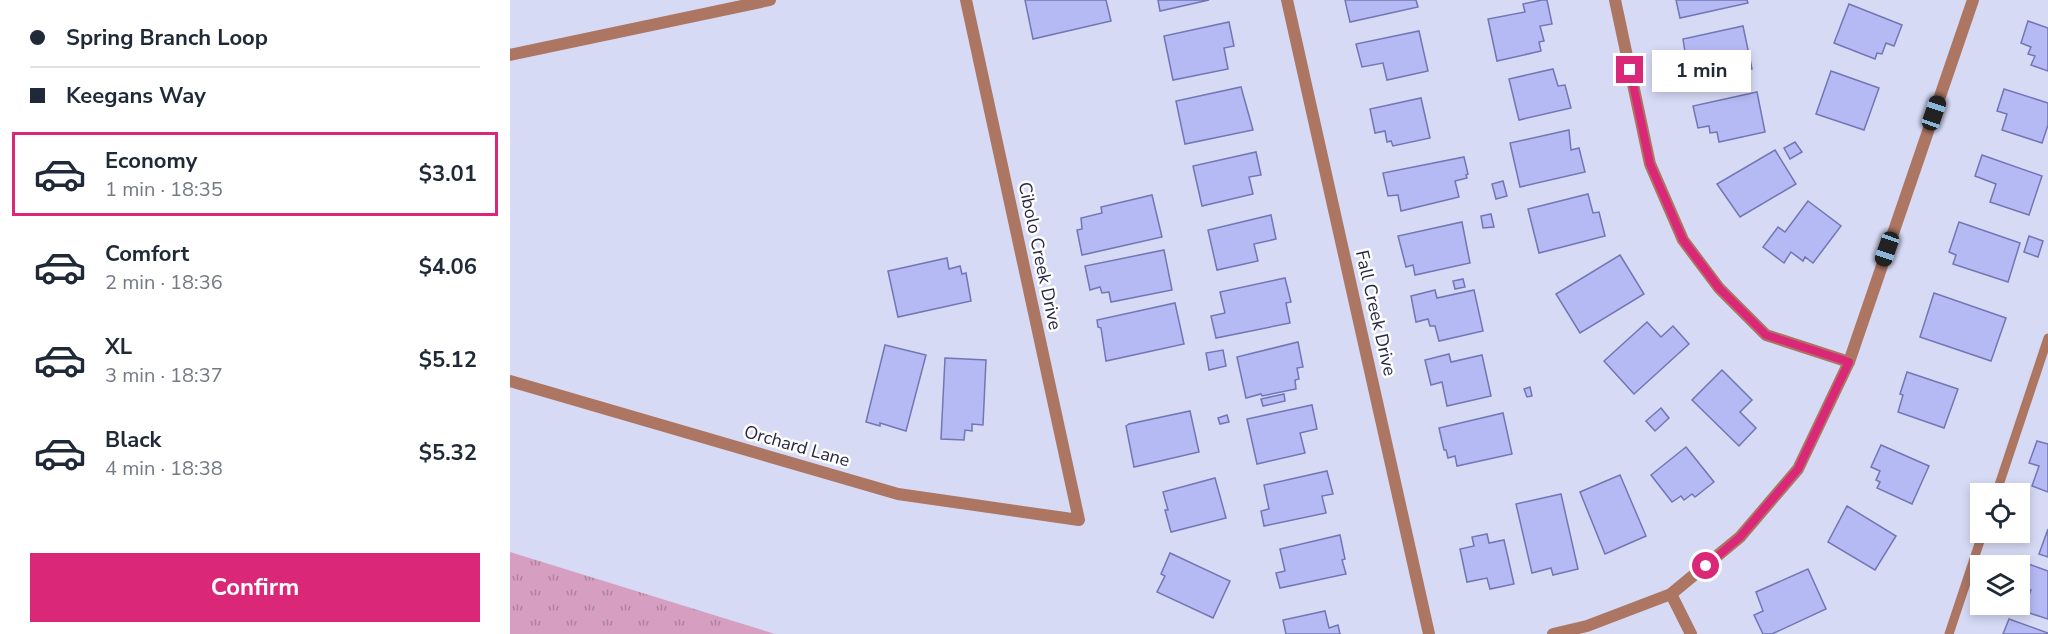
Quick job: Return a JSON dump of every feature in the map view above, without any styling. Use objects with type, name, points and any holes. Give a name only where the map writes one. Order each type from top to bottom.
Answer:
[{"type":"street","points":[[510,55],[770,0]]},
{"type":"street","name":"Cibolo Creek Drive","points":[[966,0],[1079,520]]},
{"type":"street","name":"Fall Creek Drive","points":[[1287,0],[1430,634]]},
{"type":"street","points":[[1615,0],[1650,164],[1683,240],[1719,288],[1766,335],[1849,362]]},
{"type":"street","points":[[1553,634],[1587,626],[1671,594],[1740,537],[1798,469],[1849,362],[1973,0]]},
{"type":"street","name":"Orchard Lane","points":[[510,381],[898,494],[1079,520]]},
{"type":"street","points":[[1671,594],[1691,634]]},
{"type":"lane","points":[[2000,483],[2048,338]]},
{"type":"lane","points":[[1948,634],[1979,543]]},
{"type":"green space","points":[[510,552],[775,634],[510,634]]},
{"type":"building","points":[[1025,0],[1106,0],[1111,21],[1033,39]]},
{"type":"building","points":[[1158,0],[1209,0],[1160,11]]},
{"type":"building","points":[[1345,0],[1416,0],[1418,7],[1350,22]]},
{"type":"building","points":[[1547,0],[1552,24],[1540,26],[1544,41],[1539,42],[1541,51],[1497,61],[1488,19],[1525,12],[1523,4]]},
{"type":"building","points":[[1676,0],[1747,0],[1748,3],[1680,18]]},
{"type":"building","points":[[1849,4],[1902,25],[1894,46],[1886,43],[1882,54],[1877,53],[1875,59],[1834,43]]},
{"type":"building","points":[[2028,21],[2048,28],[2048,71],[2031,65],[2035,56],[2028,54],[2031,47],[2021,43]]},
{"type":"building","points":[[1229,22],[1234,46],[1224,48],[1228,69],[1173,80],[1164,36]]},
{"type":"building","points":[[1743,26],[1752,69],[1687,83],[1682,59],[1686,58],[1683,39]]},
{"type":"building","points":[[1419,31],[1428,71],[1387,80],[1383,63],[1362,67],[1356,44]]},
{"type":"building","points":[[1553,69],[1558,86],[1565,85],[1571,108],[1519,120],[1509,79]]},
{"type":"building","points":[[1831,71],[1879,88],[1864,130],[1816,114]]},
{"type":"building","points":[[1241,87],[1253,130],[1185,144],[1176,101]]},
{"type":"building","points":[[2004,89],[2048,103],[2048,125],[2042,143],[2002,130],[2007,114],[1997,111]]},
{"type":"building","points":[[1757,92],[1765,132],[1719,142],[1717,132],[1710,133],[1709,126],[1698,128],[1693,106]]},
{"type":"building","points":[[1421,98],[1430,138],[1393,146],[1391,141],[1387,142],[1385,131],[1375,133],[1370,109]]},
{"type":"building","points":[[1569,130],[1571,150],[1579,148],[1585,172],[1520,187],[1510,143]]},
{"type":"building","points":[[1795,142],[1802,152],[1790,159],[1784,148]]},
{"type":"building","points":[[1775,150],[1796,184],[1740,217],[1717,184]]},
{"type":"building","points":[[1256,152],[1261,175],[1249,177],[1253,194],[1202,206],[1193,166]]},
{"type":"building","points":[[1982,155],[2042,176],[2029,215],[1990,202],[1996,184],[1975,176]]},
{"type":"building","points":[[1464,157],[1468,174],[1467,178],[1455,181],[1459,197],[1401,211],[1398,195],[1388,196],[1383,173]]},
{"type":"building","points":[[1503,181],[1507,196],[1496,199],[1492,184]]},
{"type":"building","points":[[1588,194],[1593,213],[1599,212],[1605,236],[1539,253],[1528,209]]},
{"type":"building","points":[[1152,195],[1162,237],[1082,255],[1077,230],[1082,229],[1081,218],[1102,213],[1101,207]]},
{"type":"building","points":[[1808,201],[1841,226],[1813,263],[1805,257],[1803,261],[1791,252],[1784,263],[1763,247],[1778,227],[1785,232]]},
{"type":"building","points":[[1491,214],[1494,227],[1483,228],[1481,216]]},
{"type":"building","points":[[1271,215],[1276,239],[1254,244],[1258,261],[1217,270],[1208,230]]},
{"type":"building","points":[[1462,222],[1470,263],[1415,275],[1413,265],[1406,267],[1398,236]]},
{"type":"building","points":[[1959,222],[2020,243],[2008,282],[1953,264],[1956,255],[1949,252]]},
{"type":"building","points":[[2029,236],[2043,241],[2038,257],[2024,252]]},
{"type":"building","points":[[1164,250],[1172,290],[1111,302],[1109,292],[1102,293],[1100,287],[1090,290],[1085,266]]},
{"type":"building","points":[[1620,255],[1644,294],[1580,333],[1556,294]]},
{"type":"building","points":[[947,258],[949,269],[960,266],[962,274],[966,273],[971,301],[898,317],[888,271]]},
{"type":"building","points":[[1285,278],[1291,302],[1286,303],[1290,323],[1216,338],[1211,316],[1225,313],[1220,292]]},
{"type":"building","points":[[1463,279],[1465,287],[1455,289],[1453,281]]},
{"type":"building","points":[[1435,290],[1437,298],[1474,290],[1483,331],[1439,341],[1435,326],[1430,326],[1428,319],[1416,322],[1411,296]]},
{"type":"building","points":[[1934,293],[2006,318],[1991,361],[1920,337]]},
{"type":"building","points":[[1175,303],[1184,344],[1106,361],[1101,328],[1098,327],[1097,320]]},
{"type":"building","points":[[1647,322],[1661,337],[1673,326],[1689,344],[1634,394],[1604,361]]},
{"type":"building","points":[[1298,342],[1303,367],[1297,368],[1299,379],[1295,380],[1296,389],[1246,398],[1237,357]]},
{"type":"building","points":[[885,345],[926,355],[906,431],[880,423],[880,426],[866,422]]},
{"type":"building","points":[[1223,350],[1226,366],[1209,370],[1206,353]]},
{"type":"building","points":[[1449,354],[1451,362],[1482,355],[1491,396],[1447,406],[1442,382],[1431,385],[1425,360]]},
{"type":"building","points":[[945,358],[986,360],[983,425],[972,424],[972,431],[965,430],[964,440],[941,439]]},
{"type":"building","points":[[1722,370],[1752,400],[1740,412],[1756,428],[1739,446],[1692,400]]},
{"type":"building","points":[[1907,372],[1958,389],[1944,428],[1898,412],[1903,395],[1900,394]]},
{"type":"building","points":[[1530,387],[1532,396],[1527,397],[1524,389]]},
{"type":"building","points":[[1284,394],[1285,401],[1263,406],[1261,399]]},
{"type":"building","points":[[1312,405],[1317,429],[1300,433],[1305,453],[1257,464],[1247,419]]},
{"type":"building","points":[[1661,408],[1669,418],[1655,431],[1646,421]]},
{"type":"building","points":[[1190,411],[1199,452],[1134,467],[1126,426]]},
{"type":"building","points":[[1503,413],[1512,454],[1457,466],[1455,456],[1448,458],[1439,428]]},
{"type":"building","points":[[1227,415],[1229,422],[1220,424],[1218,418]]},
{"type":"building","points":[[2037,441],[2048,444],[2048,492],[2032,486],[2039,466],[2029,463]]},
{"type":"building","points":[[1881,445],[1929,466],[1912,504],[1877,488],[1880,482],[1876,480],[1880,471],[1871,467]]},
{"type":"building","points":[[1686,447],[1714,482],[1695,497],[1692,494],[1684,500],[1681,496],[1672,502],[1651,475]]},
{"type":"building","points":[[1327,471],[1333,494],[1322,496],[1326,513],[1264,526],[1261,511],[1269,509],[1264,485]]},
{"type":"building","points":[[1620,475],[1646,536],[1605,554],[1580,492]]},
{"type":"building","points":[[1215,478],[1226,518],[1171,532],[1163,492]]},
{"type":"building","points":[[1561,494],[1578,569],[1553,575],[1551,568],[1532,573],[1516,504]]},
{"type":"building","points":[[1847,506],[1896,536],[1875,570],[1828,542]]},
{"type":"building","points":[[2048,529],[2048,557],[2039,554]]},
{"type":"building","points":[[1487,534],[1489,543],[1504,540],[1514,584],[1490,589],[1487,578],[1467,582],[1460,549],[1474,546],[1472,537]]},
{"type":"building","points":[[1340,535],[1345,559],[1342,560],[1346,574],[1280,588],[1276,573],[1285,571],[1280,549]]},
{"type":"building","points":[[1170,553],[1230,581],[1213,618],[1157,592],[1165,576],[1161,574]]},
{"type":"building","points":[[2030,565],[2048,571],[2048,619],[2030,613]]},
{"type":"building","points":[[1808,569],[1826,609],[1772,634],[1763,634],[1754,615],[1763,611],[1756,592]]},
{"type":"building","points":[[1325,611],[1329,628],[1338,625],[1340,634],[1286,634],[1283,620]]},
{"type":"building","points":[[2009,619],[2048,633],[2048,634],[2003,634]]},
{"type":"route","points":[[1630,70],[1650,164],[1683,240],[1719,288],[1766,335],[1849,362],[1798,469],[1740,537],[1706,566]]}]
